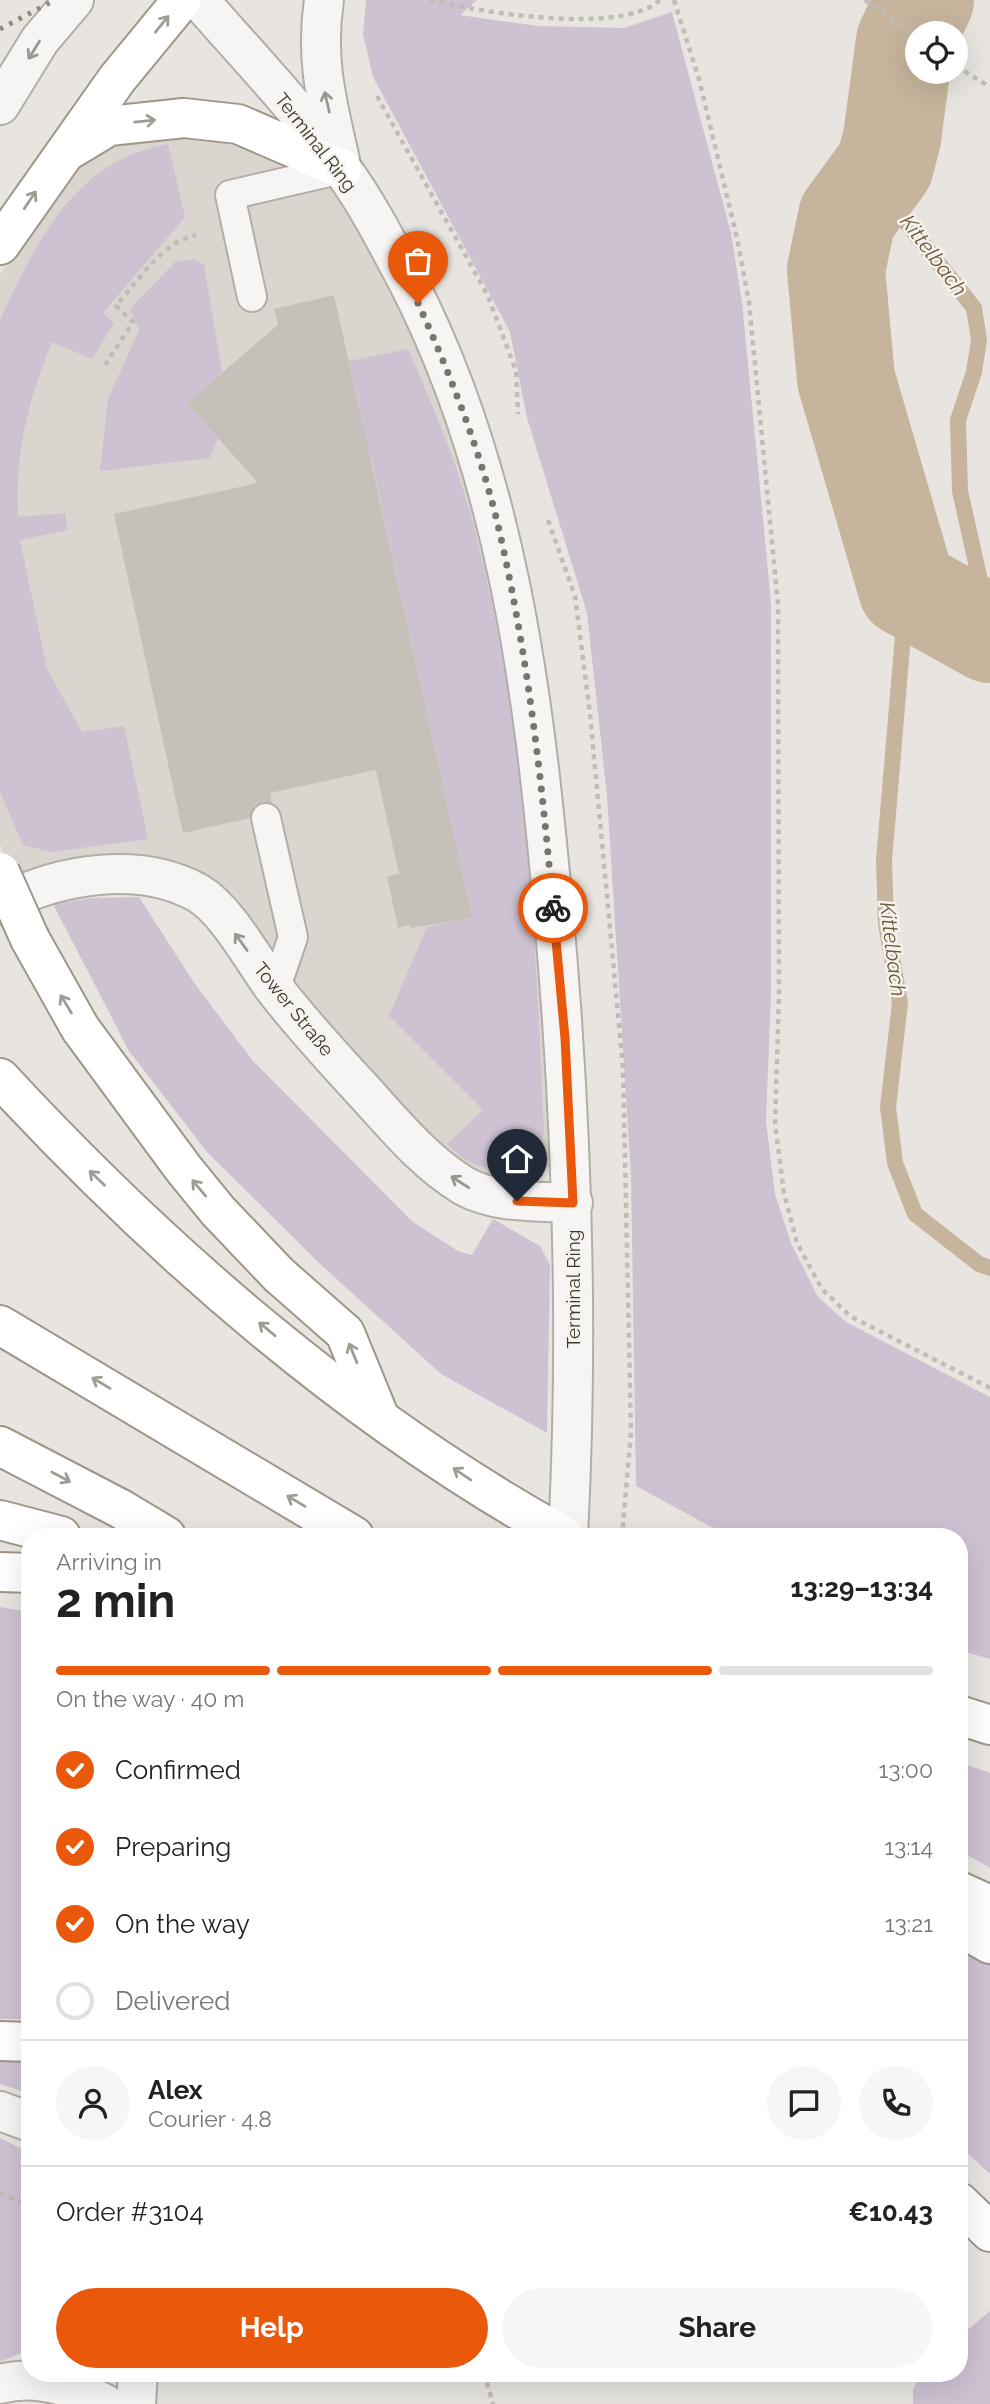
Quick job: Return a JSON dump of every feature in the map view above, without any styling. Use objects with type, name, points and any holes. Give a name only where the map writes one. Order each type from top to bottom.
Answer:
[{"type":"highway","points":[[0,245],[117,79],[182,0]]},
{"type":"highway","points":[[61,155],[109,126],[184,118],[238,124],[342,169]]},
{"type":"highway","points":[[0,872],[30,939],[80,1028],[218,1211],[279,1275],[345,1333],[379,1416]]},
{"type":"highway","points":[[0,1078],[90,1171],[209,1281],[307,1363],[379,1416],[519,1511],[551,1528]]},
{"type":"highway","points":[[0,1325],[90,1376],[341,1528]]},
{"type":"highway","points":[[0,1446],[153,1528]]},
{"type":"highway","points":[[0,1520],[30,1528]]},
{"type":"highway","points":[[0,1572],[21,1573]]},
{"type":"highway","points":[[968,1718],[990,1725]]},
{"type":"highway","points":[[968,1895],[990,1905]]},
{"type":"highway","points":[[968,1931],[990,1944]]},
{"type":"highway","points":[[0,2041],[21,2042]]},
{"type":"highway","points":[[968,2211],[990,2232]]},
{"type":"street","points":[[0,105],[40,40],[74,0]]},
{"type":"street","name":"Terminal Ring","points":[[199,0],[342,169],[408,283],[436,344],[467,426],[500,531],[523,642],[543,799],[565,1038],[573,1203],[574,1393],[566,1528]]},
{"type":"street","points":[[324,0],[320,28],[320,73],[342,169]]},
{"type":"street","name":"Tower Straße","points":[[0,905],[30,888],[73,879],[119,874],[157,878],[200,895],[221,915],[275,990],[417,1150],[440,1169],[465,1186],[491,1197],[573,1203]]},
{"type":"street","points":[[0,2111],[21,2119]]},
{"type":"street","points":[[0,2384],[21,2380]]},
{"type":"street","points":[[56,2382],[77,2389],[105,2404]]},
{"type":"street","points":[[136,2404],[137,2382]]},
{"type":"lane","points":[[252,297],[230,195],[342,169]]},
{"type":"lane","points":[[266,818],[293,937],[275,990]]},
{"type":"path","points":[[430,0],[533,17],[611,18],[636,14],[660,0]]},
{"type":"path","points":[[674,0],[702,92],[749,302],[777,590],[779,995],[775,1124],[784,1194],[797,1243],[822,1289],[850,1316],[990,1388]]},
{"type":"path","points":[[865,0],[905,29]]},
{"type":"path","points":[[968,74],[990,88]]},
{"type":"path","points":[[105,365],[133,322],[116,306],[152,264],[176,243],[189,237]]},
{"type":"path","points":[[0,2193],[21,2202]]},
{"type":"path","points":[[487,2382],[493,2404]]},
{"type":"shaded area","points":[[366,0],[477,0],[460,15],[537,26],[624,28],[672,12],[731,233],[742,302],[771,602],[771,994],[766,1121],[775,1194],[791,1243],[818,1297],[846,1322],[990,1397],[990,1659],[968,1653],[968,1528],[713,1528],[636,1486],[631,1176],[607,796],[587,613],[527,418],[510,332],[373,77],[363,34]]},
{"type":"shaded area","points":[[196,125],[329,185],[395,295],[453,425],[511,641],[563,1153],[531,1182],[493,1183],[422,1140],[223,897],[14,880],[0,844],[0,275],[66,168],[137,130]]},
{"type":"shaded area","points":[[168,144],[185,217],[103,313],[114,323],[92,359],[52,342],[36,386],[21,449],[18,517],[65,513],[68,530],[20,540],[47,669],[82,732],[124,726],[148,839],[51,852],[23,845],[0,792],[0,320],[44,234],[83,186],[108,167],[136,153]]},
{"type":"shaded area","points":[[195,259],[204,265],[222,372],[187,403],[218,438],[210,458],[100,471],[108,399],[139,330],[130,309],[175,262]]},
{"type":"shaded area","points":[[408,349],[452,457],[473,523],[505,673],[525,826],[537,979],[544,1133],[538,1150],[528,1149],[506,1164],[487,1168],[468,1161],[447,1144],[483,1110],[389,1016],[427,927],[471,918],[371,458],[361,460],[354,427],[363,424],[349,361]]},
{"type":"shaded area","points":[[139,897],[195,984],[253,1061],[413,1222],[458,1251],[472,1255],[493,1219],[540,1246],[550,1265],[547,1433],[441,1374],[319,1263],[207,1152],[129,1051],[53,904],[91,898]]},
{"type":"shaded area","points":[[0,1607],[21,1610],[21,2019],[0,2019]]},
{"type":"shaded area","points":[[968,1765],[990,1773],[990,1868],[968,1855]]},
{"type":"shaded area","points":[[968,1948],[990,1961],[990,2174],[968,2153]]},
{"type":"shaded area","points":[[0,2059],[21,2060],[21,2091],[0,2084]]},
{"type":"shaded area","points":[[0,2138],[21,2148],[21,2353],[0,2362]]},
{"type":"shaded area","points":[[990,2311],[990,2404],[913,2404],[913,2389],[917,2382],[968,2382],[968,2329]]},
{"type":"building","points":[[334,295],[472,918],[398,928],[387,876],[399,874],[376,770],[270,793],[272,803],[255,805],[250,818],[183,833],[114,514],[258,483],[187,403],[278,325],[274,309]]},
{"type":"waterway","name":"Kittelbach","points":[[925,0],[905,41],[892,138],[885,165],[847,217],[836,270],[846,379],[907,588],[990,634]]},
{"type":"waterway","name":"Kittelbach","points":[[885,165],[901,216],[974,308],[979,340],[974,372],[958,420],[960,491],[979,576],[986,632]]},
{"type":"waterway","name":"Kittelbach","points":[[907,588],[884,861],[886,924],[900,1003],[888,1107],[895,1163],[915,1214],[979,1264],[990,1268]]},
{"type":"railway","points":[[0,29],[55,0]]},
{"type":"way so far","points":[[418,303],[467,426],[500,531],[523,642],[543,799],[553,908]]},
{"type":"route","points":[[517,1201],[573,1203],[565,1038],[553,908]]}]
